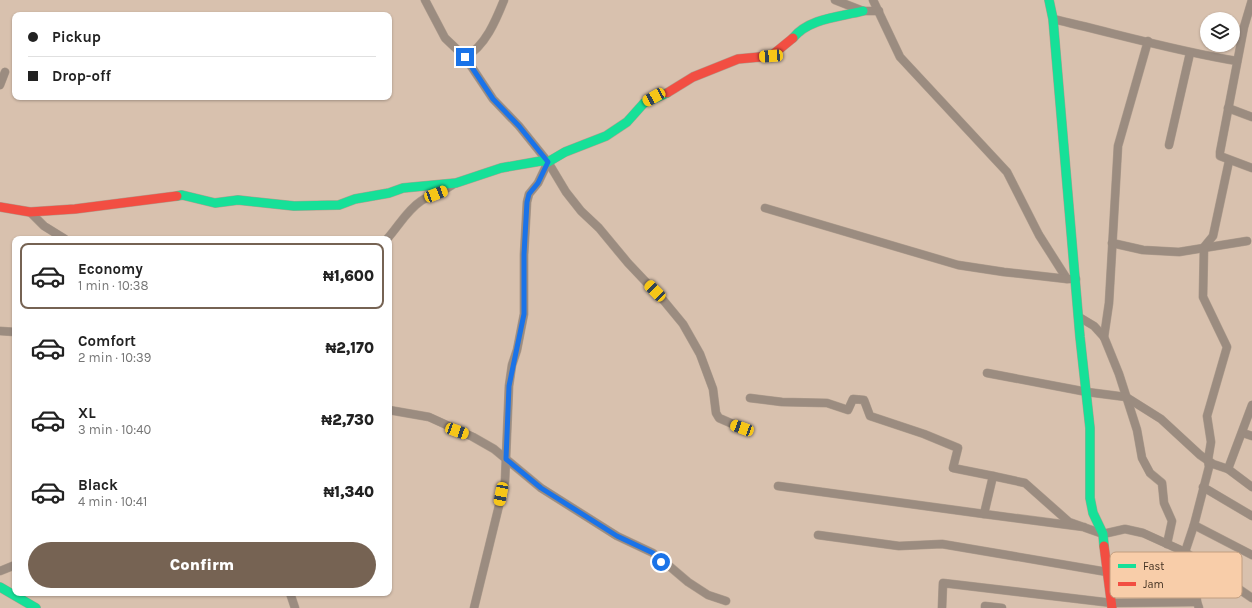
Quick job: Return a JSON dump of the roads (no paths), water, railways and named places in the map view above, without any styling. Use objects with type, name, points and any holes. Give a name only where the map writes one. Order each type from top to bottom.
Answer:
[{"type":"street","points":[[425,0],[445,38],[465,57],[493,99],[519,126],[548,162],[566,192],[581,211],[599,228],[628,263],[664,301],[683,324],[700,354],[713,389],[716,413],[719,418],[742,428]]},
{"type":"street","points":[[465,57],[474,53],[496,18],[504,0]]},
{"type":"street","points":[[835,0],[863,11]]},
{"type":"street","points":[[873,0],[900,57],[1007,172],[1039,235],[1072,279]]},
{"type":"street","points":[[1049,0],[1053,19],[1072,279],[1079,317],[1090,428],[1090,498],[1093,513],[1103,534],[1110,592]]},
{"type":"street","points":[[1252,0],[1237,61],[1220,152],[1220,156],[1229,161],[1252,168]]},
{"type":"street","points":[[0,207],[30,212],[75,209],[96,205],[182,195],[215,202],[238,200],[294,206],[339,205],[355,199],[389,194],[403,188],[422,184],[437,185],[456,183],[501,168],[548,162],[565,152],[606,136],[627,122],[644,103],[674,90],[693,77],[738,60],[771,56],[792,40],[798,32],[809,24],[863,11],[879,11]]},
{"type":"street","points":[[1053,19],[1148,41],[1190,53],[1237,61]]},
{"type":"street","points":[[1104,337],[1109,303],[1118,146],[1148,41]]},
{"type":"street","points":[[1169,145],[1190,53]]},
{"type":"street","points":[[0,85],[5,72]]},
{"type":"street","points":[[1228,108],[1252,117]]},
{"type":"street","points":[[750,398],[782,402],[827,403],[848,410],[853,399],[864,400],[870,416],[924,434],[958,448],[953,468],[1025,483],[1069,522],[1103,534],[1125,529],[1143,533],[1185,552],[1194,525],[1209,467],[1208,460],[1211,442],[1207,416],[1228,347],[1203,297],[1204,249],[1213,236],[1229,161]]},
{"type":"street","points":[[474,608],[505,481],[509,386],[524,314],[524,254],[527,202],[529,194],[538,183],[548,162]]},
{"type":"street","points":[[389,236],[404,217],[420,201],[447,190],[456,183]]},
{"type":"street","points":[[765,208],[958,265],[1004,272],[1072,279]]},
{"type":"street","points":[[30,212],[44,226],[60,236]]},
{"type":"street","points":[[1112,243],[1143,250],[1179,252],[1247,241]]},
{"type":"street","points":[[1079,317],[1094,326],[1104,337],[1137,430],[1142,458],[1150,473],[1162,483],[1164,503],[1172,522],[1167,544]]},
{"type":"street","points":[[0,331],[12,332]]},
{"type":"street","points":[[987,373],[1087,392],[1126,396],[1161,419],[1180,439],[1208,460],[1228,469],[1252,487]]},
{"type":"street","points":[[1228,469],[1243,433],[1252,405]]},
{"type":"street","points":[[392,411],[429,417],[474,437],[494,448],[547,492],[617,536],[653,553],[661,562],[668,565],[688,582],[708,595],[726,601]]},
{"type":"street","points":[[1243,433],[1252,436]]},
{"type":"street","points":[[984,514],[992,476]]},
{"type":"street","points":[[778,486],[1084,527]]},
{"type":"street","points":[[1203,487],[1252,516]]},
{"type":"street","points":[[1194,525],[1252,555]]},
{"type":"street","points":[[818,535],[899,546],[942,544],[1107,572]]},
{"type":"street","points":[[0,571],[12,566]]},
{"type":"street","points":[[942,608],[943,583],[1112,605],[1198,605]]},
{"type":"street","points":[[0,587],[12,594]]},
{"type":"street","points":[[1242,591],[1252,598]]},
{"type":"street","points":[[15,596],[36,608]]},
{"type":"street","points":[[291,596],[295,608]]},
{"type":"street","points":[[985,608],[985,606],[1002,608]]}]
